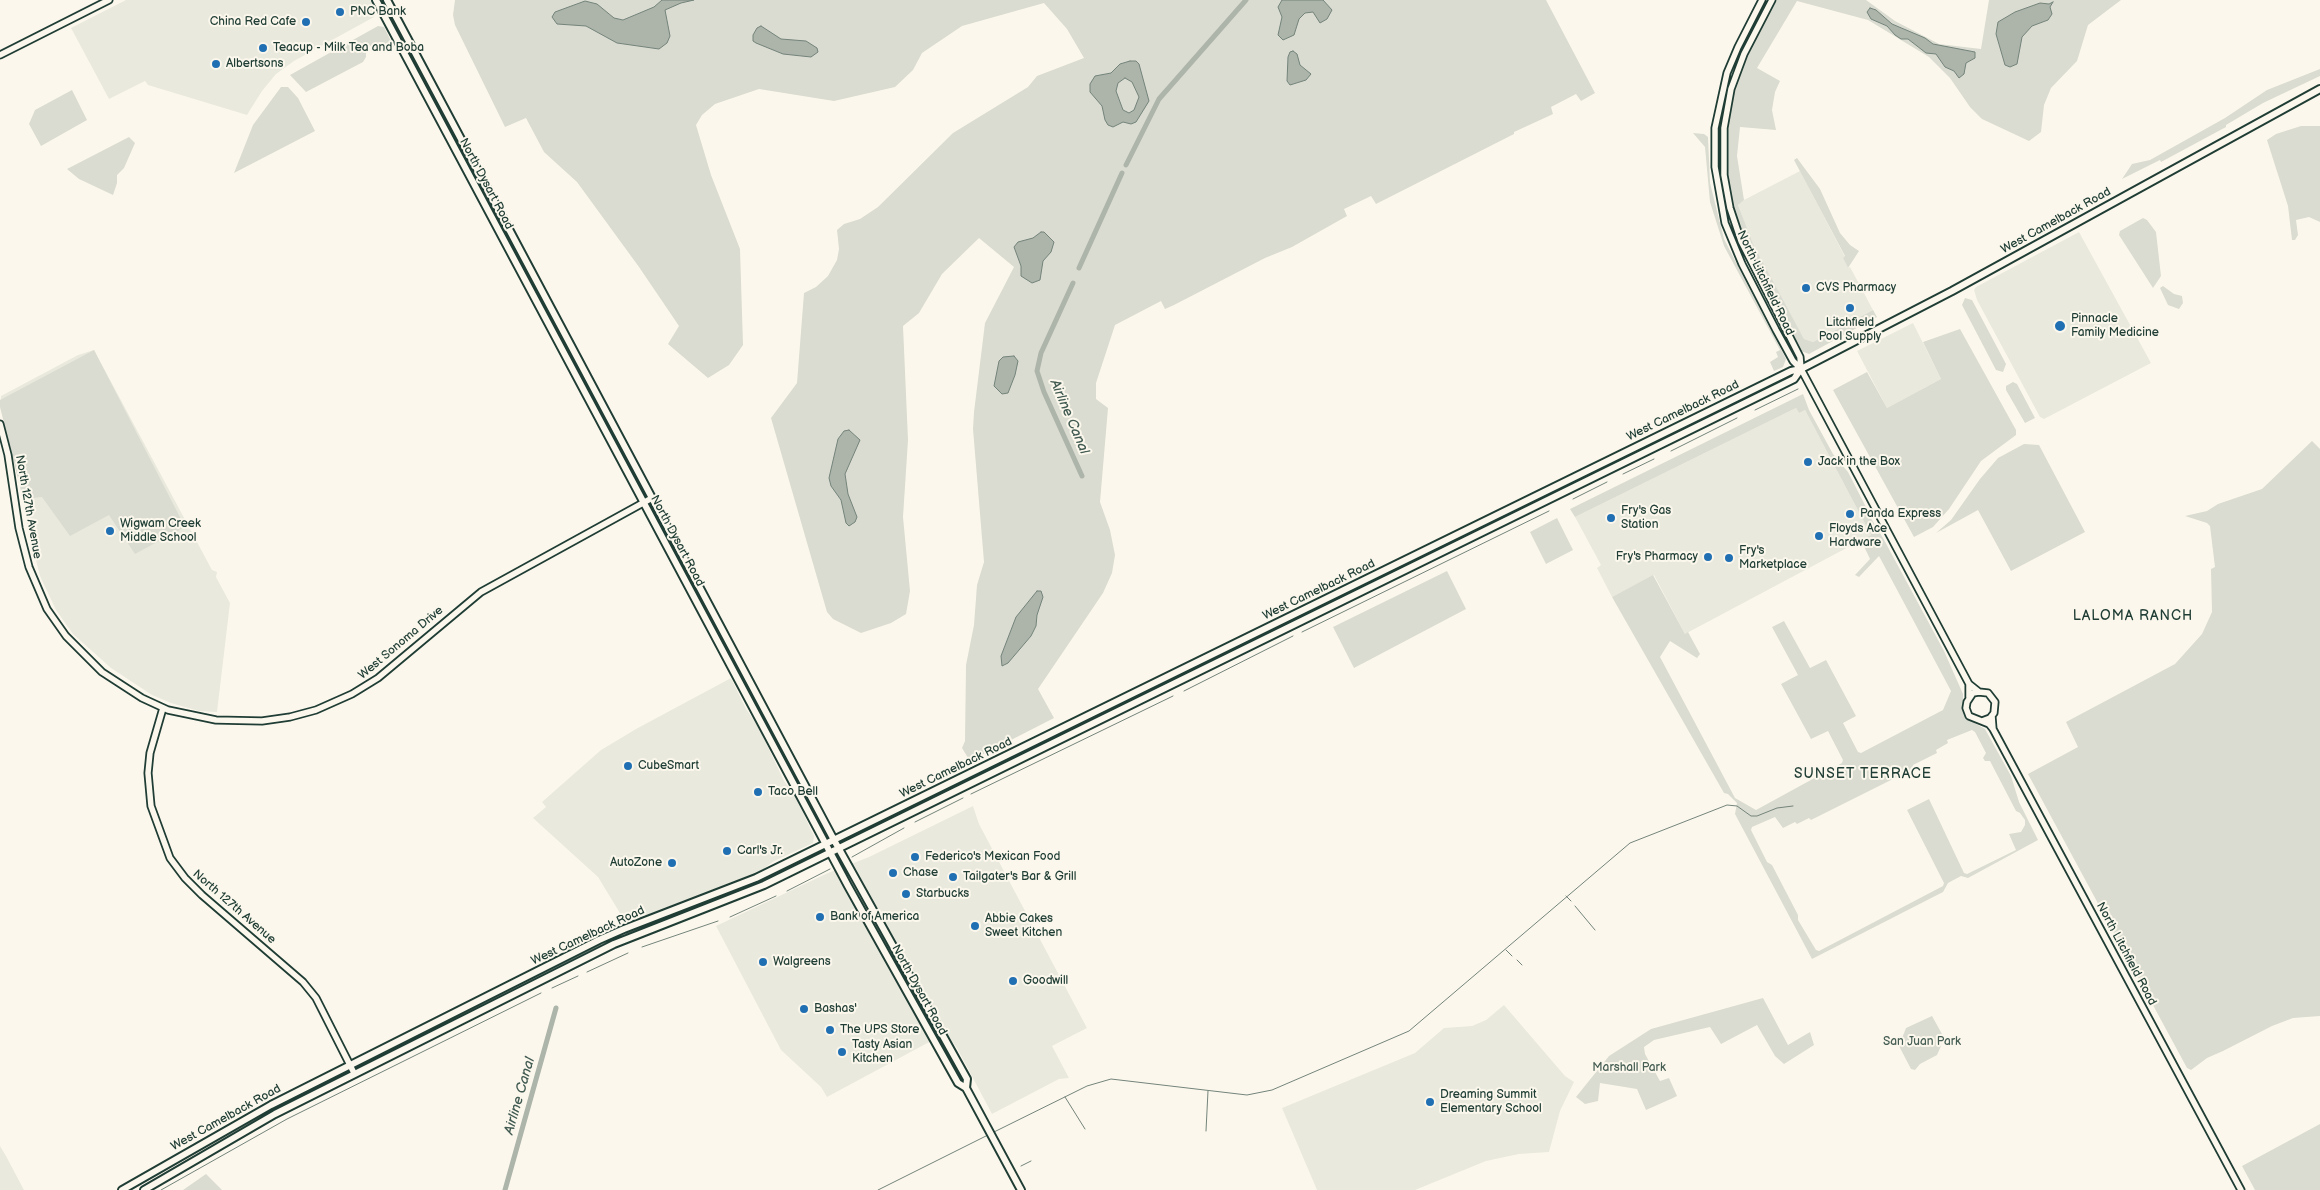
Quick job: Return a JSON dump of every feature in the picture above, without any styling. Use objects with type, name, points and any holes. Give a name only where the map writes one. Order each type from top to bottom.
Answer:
[{"type":"main road","points":[[0,55],[109,0]]},
{"type":"main road","name":"North Dysart Road","points":[[376,0],[825,844],[958,1083],[966,1088],[1021,1190]]},
{"type":"main road","name":"North Dysart Road","points":[[387,0],[834,840],[967,1079],[966,1088]]},
{"type":"main road","name":"North Litchfield Road","points":[[1762,0],[1727,73],[1715,128],[1715,167],[1719,198],[1725,223],[1742,264],[1793,361],[1801,369],[1969,684],[1979,692]]},
{"type":"main road","name":"North Litchfield Road","points":[[1772,0],[1740,62],[1731,89],[1724,128],[1725,186],[1733,220],[1749,260],[1800,357],[1801,369]]},
{"type":"main road","points":[[384,16],[393,11]]},
{"type":"main road","name":"West Camelback Road","points":[[122,1190],[245,1119],[614,933],[751,880],[1791,371],[1801,369],[1952,291],[2320,89]]},
{"type":"main road","points":[[1742,264],[1749,260]]},
{"type":"main road","name":"West Camelback Road","points":[[144,1190],[234,1136],[354,1073],[614,944],[755,889],[1794,379],[1801,369]]},
{"type":"main road","points":[[1620,455],[1629,455],[1651,444],[1660,445],[1665,437],[1695,423],[1707,412]]},
{"type":"main road","name":"North 127th Avenue","points":[[0,424],[8,455],[24,550],[31,573],[44,603],[66,636],[85,656],[102,672],[142,698]]},
{"type":"main road","points":[[1552,488],[1556,495]]},
{"type":"main road","name":"West Sonoma Drive","points":[[142,698],[163,708],[192,716],[244,722],[290,717],[335,703],[378,678],[481,592],[652,498]]},
{"type":"main road","points":[[1251,636],[1255,644]]},
{"type":"main road","points":[[1170,676],[1174,683]]},
{"type":"main road","name":"North Litchfield Road","points":[[1969,684],[1969,697]]},
{"type":"main road","points":[[1979,692],[1988,693],[1994,699],[1996,708],[1992,716],[1982,721],[1974,719],[1968,713],[1966,705],[1969,697],[1979,692]]},
{"type":"main road","name":"North 127th Avenue","points":[[163,708],[150,753],[148,773],[151,806],[170,858],[185,878],[202,895],[303,982],[316,998],[354,1073]]},
{"type":"main road","name":"North Litchfield Road","points":[[1992,716],[1993,729],[2241,1190]]},
{"type":"main road","name":"North Litchfield Road","points":[[1982,721],[1993,729]]},
{"type":"main road","points":[[959,779],[963,786]]},
{"type":"main road","points":[[713,895],[716,904]]},
{"type":"main road","points":[[894,970],[903,964]]},
{"type":"shaded area","points":[[126,0],[371,0],[377,12],[374,17],[294,61],[276,74],[262,91],[247,115],[148,85],[145,81],[109,99],[71,28]]},
{"type":"shaded area","points":[[662,0],[694,0],[665,10],[670,36],[667,43],[659,49],[617,43],[586,26],[557,24],[552,17],[555,12],[585,1],[597,4],[614,18],[623,20],[654,7]]},
{"type":"shaded area","points":[[1282,0],[1323,0],[1332,10],[1327,19],[1320,23],[1313,12],[1305,13],[1299,19],[1294,35],[1283,40],[1278,35],[1282,17],[1278,7]]},
{"type":"shaded area","points":[[2053,2],[2050,7],[2052,14],[2048,20],[2032,26],[2022,37],[2017,64],[2010,67],[2005,65],[1996,34],[1998,22],[2015,12],[2040,3],[2049,4]]},
{"type":"shaded area","points":[[1870,8],[1876,10],[1892,24],[1925,38],[1933,44],[1975,52],[1975,58],[1966,63],[1964,74],[1959,78],[1954,71],[1945,67],[1936,54],[1926,53],[1908,39],[1901,39],[1895,35],[1887,26],[1871,19],[1867,12]]},
{"type":"shaded area","points":[[761,26],[781,39],[806,41],[817,48],[818,52],[811,57],[783,54],[756,43],[753,41],[753,35],[757,28]]},
{"type":"shaded area","points":[[1293,51],[1297,54],[1300,65],[1311,74],[1306,80],[1290,85],[1287,81],[1288,57],[1290,52]]},
{"type":"shaded area","points":[[1136,61],[1139,64],[1149,101],[1136,122],[1131,124],[1123,122],[1113,127],[1108,125],[1102,106],[1090,92],[1090,84],[1095,76],[1111,73],[1120,64]],"holes":[[[1125,78],[1132,82],[1139,97],[1134,110],[1129,113],[1123,110],[1116,91],[1118,83]]]},
{"type":"shaded area","points":[[1800,171],[1845,257],[1843,258],[1848,268],[1850,267],[1873,310],[1813,342],[1804,339],[1774,285],[1749,236],[1738,205],[1740,202]]},
{"type":"shaded area","points":[[1044,232],[1054,242],[1051,252],[1043,261],[1040,280],[1032,283],[1021,276],[1021,266],[1014,247],[1018,242],[1033,238]]},
{"type":"shaded area","points":[[2079,232],[2151,363],[2044,419],[2040,417],[1977,300],[1974,290],[1976,287]]},
{"type":"shaded area","points":[[1913,323],[1941,379],[1887,408],[1857,351]]},
{"type":"shaded area","name":"Wigwam Creek Middle School","points":[[94,350],[212,570],[217,572],[216,577],[230,603],[217,712],[199,711],[171,703],[152,695],[111,668],[73,634],[56,610],[40,576],[28,529],[19,469],[0,406],[1,396],[78,355]]},
{"type":"shaded area","points":[[1014,356],[1018,361],[1015,375],[1008,393],[1002,394],[994,386],[999,361],[1003,357]]},
{"type":"shaded area","points":[[1796,408],[1799,413],[1805,410],[1871,535],[1685,634],[1654,575],[1612,597],[1597,568],[1601,565],[1575,517]]},
{"type":"shaded area","points":[[849,430],[860,440],[845,474],[848,494],[857,517],[855,522],[849,526],[846,523],[841,500],[831,486],[829,478],[838,439],[844,431]]},
{"type":"shaded area","points":[[1037,591],[1041,591],[1043,597],[1037,615],[1036,626],[1031,636],[1008,663],[1002,666],[1001,656],[1016,617]]},
{"type":"shaded area","points":[[731,678],[746,709],[758,726],[784,781],[795,796],[814,836],[813,843],[774,861],[759,872],[626,923],[598,877],[533,818],[546,807],[542,802],[601,750]]},
{"type":"shaded area","points":[[973,806],[979,824],[1087,1028],[1052,1046],[1069,1078],[1059,1079],[992,1114],[957,1048],[946,1033],[827,1097],[821,1087],[781,1050],[716,926],[828,873],[869,857]]},
{"type":"shaded area","name":"Dreaming Summit Elementary School","points":[[1504,1005],[1565,1076],[1574,1082],[1560,1111],[1549,1152],[1519,1154],[1486,1161],[1415,1190],[1317,1190],[1282,1108],[1415,1053],[1444,1028],[1472,1026],[1486,1020]]},
{"type":"shaded area","points":[[0,1146],[6,1156],[24,1190],[0,1190]]},
{"type":"green space","points":[[455,0],[1546,0],[1595,93],[1581,101],[1576,94],[1551,107],[1553,114],[1514,132],[1514,134],[1376,204],[1371,196],[1344,209],[1347,216],[1292,247],[1265,258],[1174,305],[1165,309],[1161,301],[1115,325],[1096,383],[1096,399],[1108,408],[1100,502],[1110,530],[1115,555],[1112,573],[1103,593],[1038,689],[1054,718],[970,761],[962,748],[965,741],[966,665],[974,625],[977,585],[984,562],[973,429],[974,412],[985,323],[1014,267],[979,238],[942,274],[919,313],[903,326],[908,440],[903,517],[910,591],[906,614],[891,623],[861,633],[833,619],[827,612],[771,418],[797,383],[804,293],[816,287],[828,276],[837,260],[839,249],[837,230],[844,224],[860,219],[878,207],[953,133],[1028,87],[1037,76],[1084,58],[1067,29],[1044,3],[962,26],[922,53],[913,70],[895,87],[834,101],[759,89],[715,104],[702,115],[696,125],[711,175],[740,249],[743,345],[729,365],[708,378],[668,344],[679,326],[577,182],[544,152],[526,118],[505,127],[455,25],[453,15]]},
{"type":"green space","points":[[1777,0],[1866,0],[1895,21],[1939,44],[1981,49],[1989,0],[2121,0],[2088,25],[2077,61],[2051,88],[2044,105],[2041,132],[2029,141],[1982,119],[1970,107],[1950,78],[1929,57],[1868,20],[1797,1],[1757,68],[1780,81],[1775,92],[1772,110],[1776,130],[1740,127],[1737,156],[1744,200],[1738,205],[1753,244],[1804,339],[1813,342],[1873,310],[1877,317],[1809,354],[1801,351],[1745,246],[1732,206],[1726,165],[1728,118],[1736,83],[1759,31]]},
{"type":"green space","points":[[378,26],[384,27],[394,47],[384,53],[379,46],[370,46],[366,51],[366,57],[363,62],[306,92],[290,75]]},
{"type":"green space","points":[[2320,69],[2320,76],[2263,103],[2226,125],[2226,127],[2161,162],[2160,160],[2122,179],[2132,164],[2150,160],[2225,118],[2267,90]]},
{"type":"green space","points":[[281,87],[288,87],[298,98],[315,131],[234,173],[253,125]]},
{"type":"green space","points":[[72,90],[87,120],[41,146],[29,124],[35,110]]},
{"type":"green space","points":[[2301,126],[2320,126],[2320,222],[2309,217],[2296,220],[2298,235],[2295,240],[2292,240],[2288,206],[2267,140],[2276,134]]},
{"type":"green space","points":[[1693,133],[1704,134],[1708,137],[1710,183],[1724,239],[1786,359],[1783,367],[1774,371],[1770,362],[1778,357],[1776,352],[1780,350],[1724,246],[1710,202],[1705,147]]},
{"type":"green space","points":[[129,137],[135,143],[124,168],[117,175],[117,183],[113,195],[79,179],[67,169]]},
{"type":"green space","points":[[1797,158],[1820,189],[1840,233],[1850,245],[1859,251],[1848,268],[1843,258],[1845,256],[1794,160]]},
{"type":"green space","points":[[2143,218],[2147,220],[2156,232],[2161,276],[2153,288],[2119,235],[2120,231]]},
{"type":"green space","points":[[2163,286],[2174,294],[2182,296],[2183,303],[2179,309],[2168,305],[2160,288]]},
{"type":"green space","points":[[1965,298],[1972,300],[2006,364],[2003,372],[1996,370],[1962,305]]},
{"type":"green space","points":[[1960,329],[2016,430],[2016,435],[1981,461],[1949,509],[1933,527],[1914,537],[1833,390],[1867,372],[1887,408],[1941,379],[1923,342]]},
{"type":"green space","points":[[94,350],[185,527],[135,554],[109,515],[70,536],[42,497],[23,499],[0,407],[0,400]]},
{"type":"green space","points":[[2013,382],[2017,384],[2035,418],[2025,423],[2006,390],[2006,386]]},
{"type":"green space","points":[[1803,394],[1809,410],[1833,454],[1848,472],[1869,515],[1944,651],[1963,694],[1963,706],[1971,721],[1985,729],[2011,776],[2019,802],[2038,840],[1968,878],[1961,876],[1948,883],[1943,892],[1812,959],[1735,814],[1737,803],[1728,794],[1724,793],[1612,597],[1653,575],[1685,634],[1688,632],[1700,654],[1697,658],[1670,641],[1660,657],[1735,798],[1756,810],[1842,763],[1843,760],[1828,731],[1811,739],[1781,684],[1798,675],[1772,627],[1784,621],[1810,668],[1826,660],[1856,716],[1843,723],[1858,752],[1861,753],[1943,710],[1951,691],[1879,556],[1859,577],[1855,575],[1870,559],[1861,540],[1871,535],[1805,410],[1799,413],[1796,408],[1575,517],[1570,509]],"holes":[[[1972,730],[1975,732],[1986,753],[1983,758],[1985,761],[1990,761],[2016,811],[2025,820],[2025,825],[2021,832],[2009,834],[2016,850],[1967,874],[1964,873],[1929,799],[1907,810],[1944,883],[1943,886],[1819,951],[1816,950],[1798,920],[1798,915],[1772,865],[1767,862],[1751,830],[1752,827],[1775,817],[1783,828],[1795,822],[1797,824],[1809,818],[1811,820],[1913,769],[1913,765],[1937,753],[1936,750],[1948,743],[1947,740]]]},
{"type":"green space","points":[[2312,441],[2320,449],[2320,1016],[2293,1018],[2272,1026],[2207,1058],[2191,1070],[2187,1068],[2028,774],[2078,747],[2066,722],[2175,664],[2202,634],[2212,612],[2211,569],[2215,567],[2210,526],[2207,523],[2185,516],[2207,511],[2218,504],[2262,489]]},
{"type":"green space","points":[[2024,444],[2039,445],[2085,532],[2011,571],[1978,510],[1936,533],[1951,520],[1980,479],[1998,458]]},
{"type":"green space","points":[[1557,518],[1573,550],[1546,564],[1530,532]]},
{"type":"green space","points":[[1447,571],[1466,609],[1354,668],[1333,627]]},
{"type":"green space","name":"Marshall Park","points":[[1763,998],[1788,1045],[1810,1032],[1814,1045],[1784,1064],[1775,1056],[1757,1025],[1721,1044],[1710,1027],[1654,1040],[1644,1047],[1645,1054],[1660,1081],[1669,1078],[1677,1096],[1646,1110],[1637,1089],[1600,1083],[1598,1101],[1585,1104],[1576,1097],[1609,1056],[1651,1029]]},
{"type":"green space","name":"San Juan Park","points":[[1932,1016],[1942,1034],[1941,1046],[1937,1055],[1920,1064],[1915,1070],[1911,1069],[1899,1046],[1906,1028]]},
{"type":"green space","points":[[2320,1124],[2320,1190],[2255,1190],[2242,1166]]},
{"type":"green space","points":[[206,1174],[222,1190],[183,1190]]},
{"type":"waterway","name":"Airline Canal","points":[[1126,165],[1159,99],[1246,0]]},
{"type":"waterway","name":"Airline Canal","points":[[1079,268],[1122,173]]},
{"type":"waterway","name":"Airline Canal","points":[[1073,283],[1041,353],[1037,371],[1044,392],[1082,476]]},
{"type":"waterway","points":[[1755,410],[1798,389]]},
{"type":"waterway","points":[[1671,451],[1737,418]]},
{"type":"waterway","points":[[1623,474],[1654,459]]},
{"type":"waterway","points":[[1573,499],[1607,482]]},
{"type":"waterway","points":[[1302,632],[1549,511]]},
{"type":"waterway","points":[[1184,691],[1293,636]]},
{"type":"waterway","points":[[971,794],[1173,696]]},
{"type":"waterway","points":[[915,822],[963,798]]},
{"type":"waterway","points":[[994,1132],[1087,1086],[1111,1079],[1247,1095],[1272,1090],[1409,1031],[1630,843],[1727,805],[1737,806],[1751,816],[1757,816],[1777,808],[1793,806]]},
{"type":"waterway","points":[[852,857],[904,828]]},
{"type":"waterway","points":[[787,891],[830,869]]},
{"type":"waterway","points":[[730,917],[776,896]]},
{"type":"waterway","points":[[1566,896],[1571,901]]},
{"type":"waterway","points":[[1575,906],[1595,930]]},
{"type":"waterway","points":[[642,947],[718,921]]},
{"type":"waterway","points":[[1506,950],[1512,956]]},
{"type":"waterway","points":[[587,972],[628,953]]},
{"type":"waterway","points":[[1517,960],[1522,965]]},
{"type":"waterway","name":"Airline Canal","points":[[552,988],[578,976]]},
{"type":"waterway","points":[[161,1190],[287,1119],[541,993]]},
{"type":"waterway","name":"Airline Canal","points":[[505,1190],[556,1008]]},
{"type":"waterway","points":[[1206,1131],[1208,1091]]},
{"type":"waterway","points":[[1065,1097],[1085,1129]]},
{"type":"waterway","points":[[878,1190],[988,1135]]},
{"type":"waterway","points":[[1021,1166],[1031,1161]]},
{"type":"place","name":"PNC Bank","points":[[340,12]]},
{"type":"place","name":"China Red Cafe","points":[[306,22]]},
{"type":"place","name":"Teacup - Milk Tea and Boba","points":[[263,48]]},
{"type":"place","name":"Albertsons","points":[[216,64]]},
{"type":"place","name":"CVS Pharmacy","points":[[1806,288]]},
{"type":"place","name":"Litchfield Pool Supply","points":[[1850,308]]},
{"type":"place","name":"Pinnacle Family Medicine","points":[[2060,326]]},
{"type":"place","name":"Jack in the Box","points":[[1808,462]]},
{"type":"place","name":"Panda Express","points":[[1850,514]]},
{"type":"place","name":"Fry's Gas Station","points":[[1611,518]]},
{"type":"place","name":"Wigwam Creek Middle School","points":[[110,531]]},
{"type":"place","name":"Floyds Ace Hardware","points":[[1819,536]]},
{"type":"place","name":"Fry's Pharmacy","points":[[1708,557]]},
{"type":"place","name":"Fry's Marketplace","points":[[1729,558]]},
{"type":"place","name":"CubeSmart","points":[[628,766]]},
{"type":"place","name":"Taco Bell","points":[[758,792]]},
{"type":"place","name":"Carl's Jr.","points":[[727,851]]},
{"type":"place","name":"Federico's Mexican Food","points":[[915,857]]},
{"type":"place","name":"AutoZone","points":[[672,863]]},
{"type":"place","name":"Chase","points":[[893,873]]},
{"type":"place","name":"Tailgater's Bar & Grill","points":[[953,877]]},
{"type":"place","name":"Starbucks","points":[[906,894]]},
{"type":"place","name":"Bank of America","points":[[820,917]]},
{"type":"place","name":"Abbie Cakes Sweet Kitchen","points":[[975,926]]},
{"type":"place","name":"Walgreens","points":[[763,962]]},
{"type":"place","name":"Goodwill","points":[[1013,981]]},
{"type":"place","name":"Bashas'","points":[[804,1009]]},
{"type":"place","name":"The UPS Store","points":[[830,1030]]},
{"type":"place","name":"Tasty Asian Kitchen","points":[[842,1052]]},
{"type":"place","name":"Dreaming Summit Elementary School","points":[[1430,1102]]},
{"type":"district","name":"LALOMA RANCH","points":[[2133,616]]},
{"type":"district","name":"SUNSET TERRACE","points":[[1863,774]]}]
